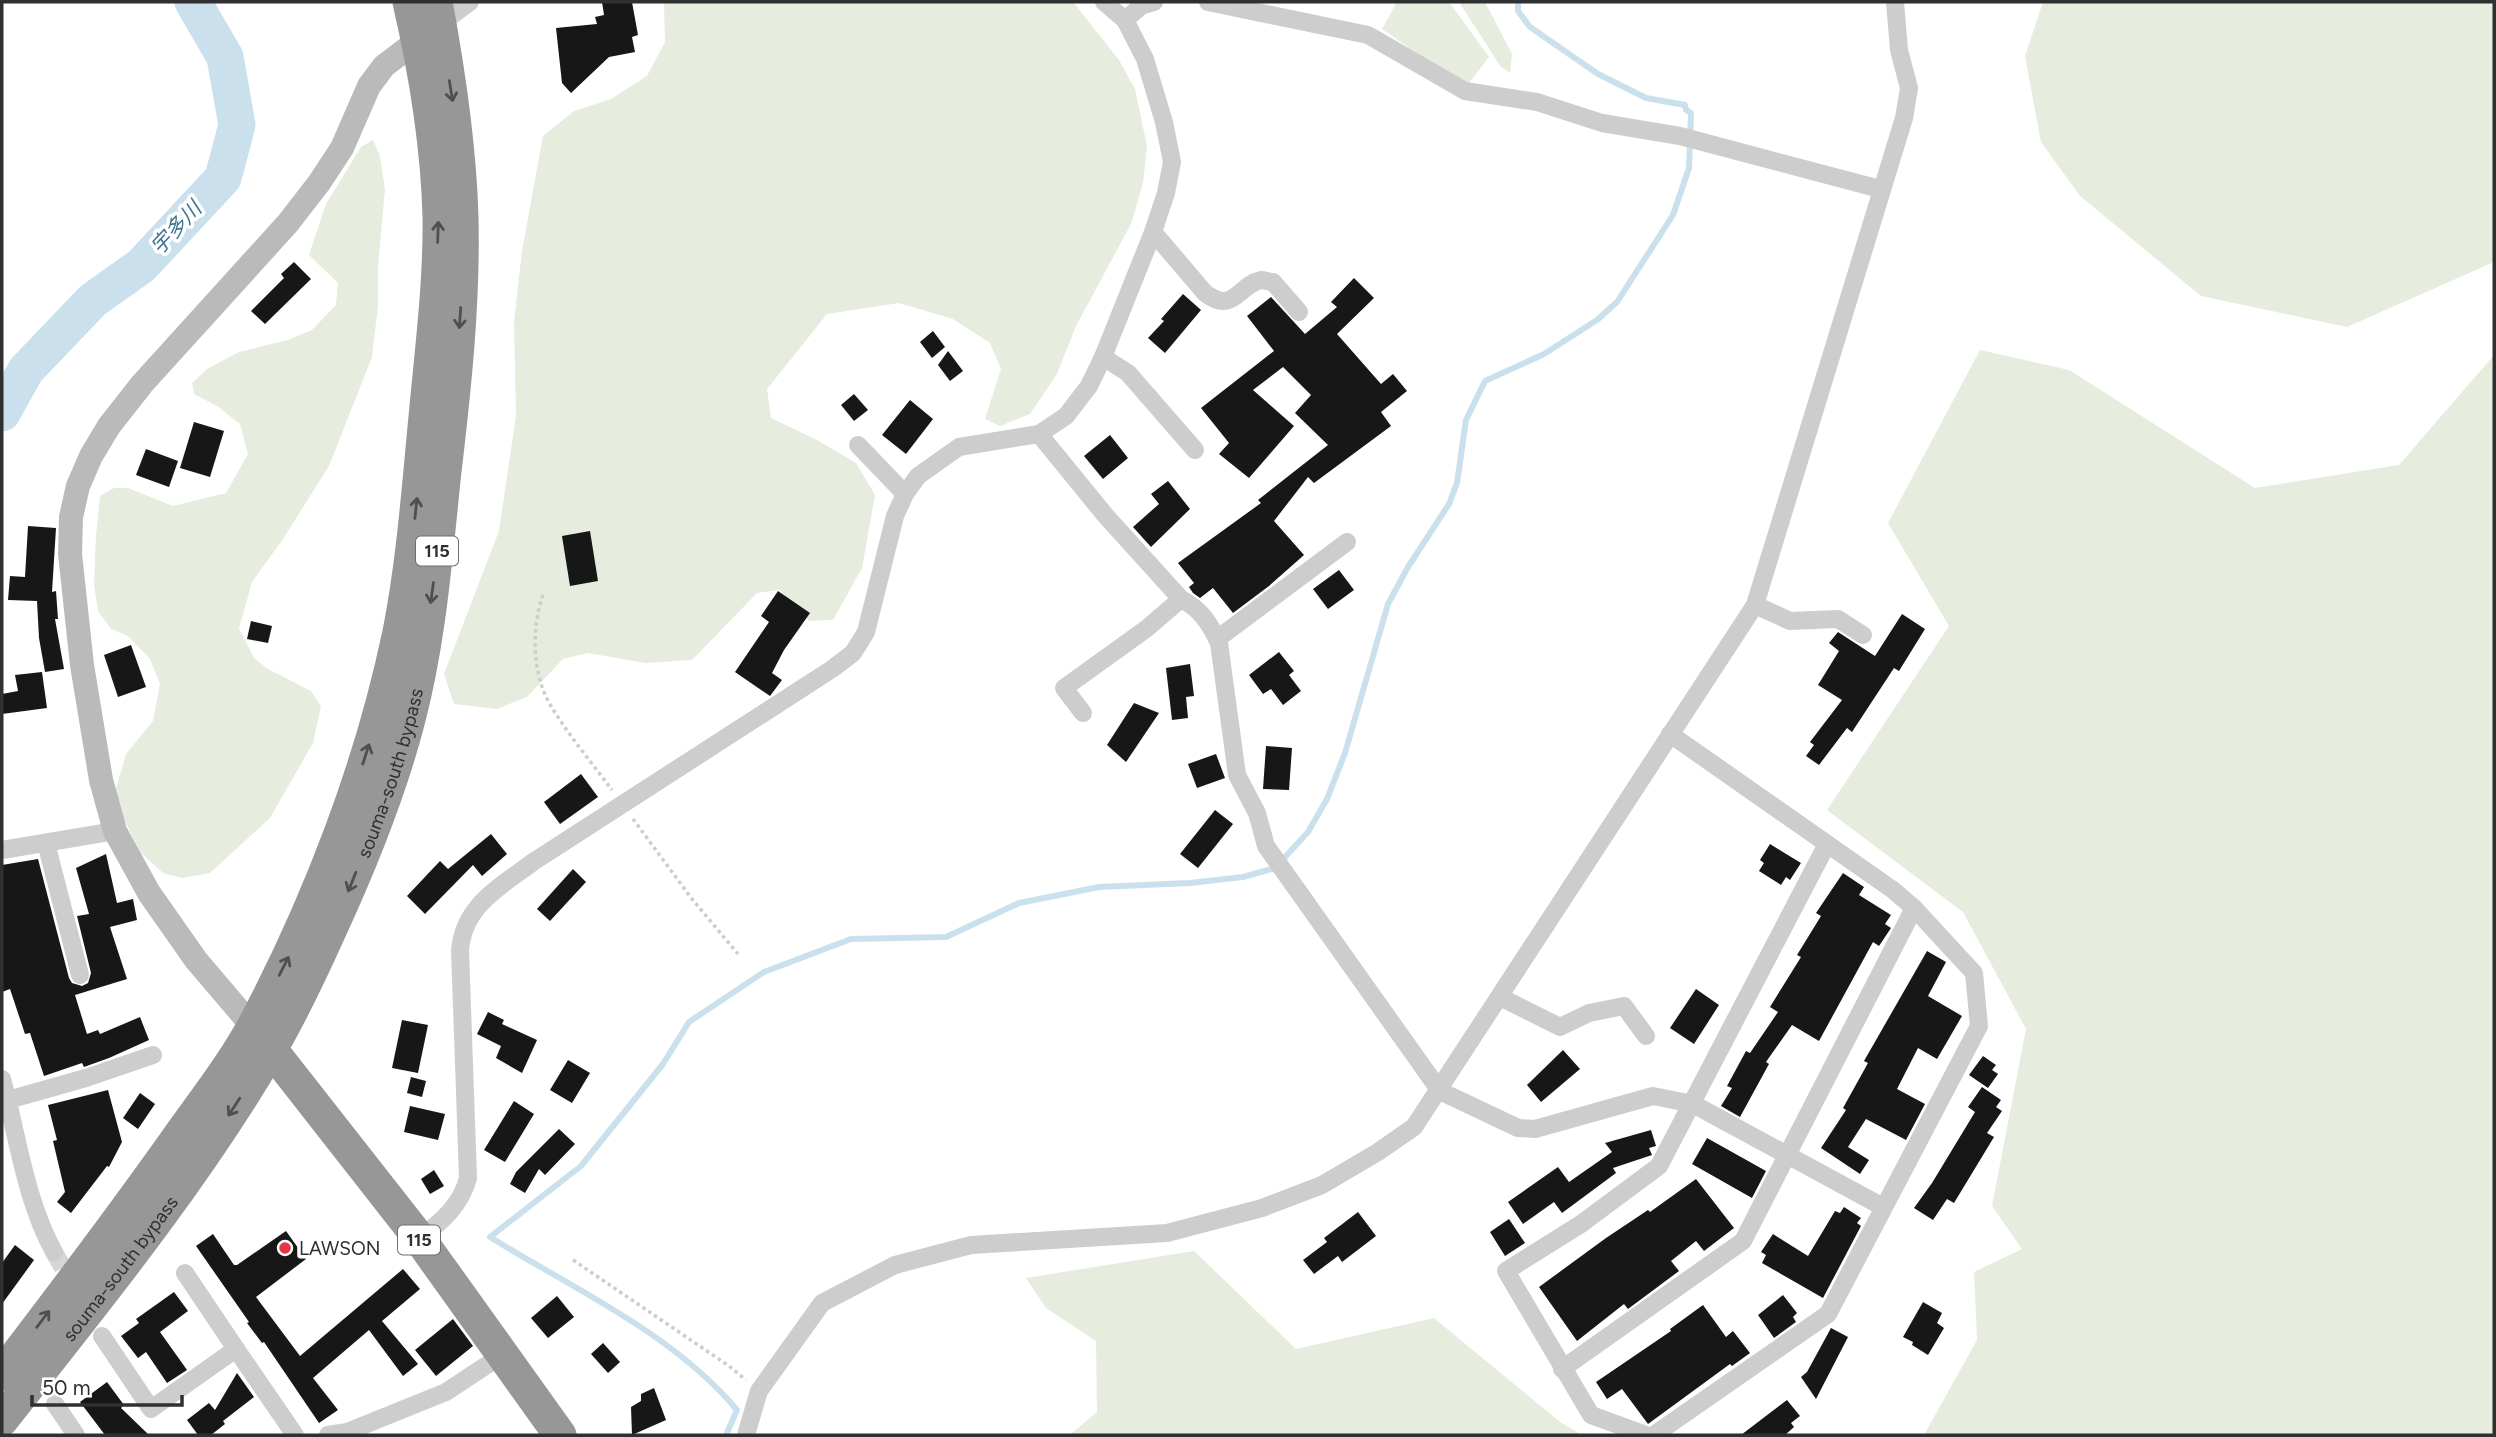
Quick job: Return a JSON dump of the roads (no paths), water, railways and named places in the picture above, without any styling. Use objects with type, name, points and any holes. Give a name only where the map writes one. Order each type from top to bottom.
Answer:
[{"type":"highway","name":"115","points":[[409,2],[431,22]]},
{"type":"highway","name":"souma-south bypass","points":[[2,1374],[145,1184],[262,1038],[315,964],[351,885],[381,807],[408,723],[426,637],[454,394],[461,306],[461,204],[455,118],[431,22]]},
{"type":"highway","name":"115","points":[[262,1038],[419,1238],[560,1435]]},
{"type":"highway","name":"souma-south bypass","points":[[2,1420],[111,1281],[167,1204],[262,1038]]},
{"type":"street","points":[[262,1038],[197,960],[157,904],[115,831],[101,780],[82,665],[70,554],[71,517],[78,486],[91,456],[109,426],[142,384],[288,223],[319,183],[342,148],[369,86],[384,66],[431,22],[470,2]]},
{"type":"street","points":[[419,1238],[439,1224],[464,1192],[468,1178],[460,950],[465,925],[477,906],[533,862],[853,653],[866,632],[895,516],[905,494],[918,476],[959,447],[1039,434],[1066,416],[1089,386],[1153,232],[1166,193],[1172,162],[1164,122],[1144,59],[1125,20],[1104,2]]},
{"type":"street","points":[[1125,20],[1141,6],[1154,2]]},
{"type":"street","points":[[1208,2],[1368,35],[1465,91],[1537,102],[1602,123],[1680,136],[1880,189]]},
{"type":"street","points":[[746,1435],[759,1391],[822,1303],[895,1265],[971,1245],[1167,1233],[1262,1208],[1322,1185],[1414,1127],[1755,605],[1880,189],[1904,118],[1909,88],[1899,50],[1895,2]]},
{"type":"street","points":[[1153,232],[1213,300],[1227,301],[1261,281],[1273,282],[1299,312]]},
{"type":"street","points":[[1103,357],[1128,373],[1195,450]]},
{"type":"street","points":[[1039,434],[1105,515],[1181,599],[1195,606],[1212,627],[1217,639],[1237,775],[1256,813],[1266,846],[1440,1091],[1518,1128],[1535,1129],[1653,1096],[1693,1104],[1883,1207]]},
{"type":"street","points":[[858,445],[905,494]]},
{"type":"street","points":[[1217,639],[1346,542]]},
{"type":"street","points":[[1083,713],[1064,688],[1146,629],[1181,599]]},
{"type":"street","points":[[1755,605],[1790,621],[1838,619],[1863,635]]},
{"type":"street","points":[[1654,1435],[1828,1314],[1979,1026],[1974,973],[1914,908],[1893,890],[1670,734]]},
{"type":"street","points":[[2,850],[115,831]]},
{"type":"street","points":[[46,843],[80,975]]},
{"type":"street","points":[[1646,1435],[1591,1415],[1507,1271],[1581,1224],[1659,1166],[1827,844]]},
{"type":"street","points":[[1562,1369],[1743,1241],[1914,908]]},
{"type":"street","points":[[1500,998],[1560,1027],[1589,1013],[1624,1006],[1646,1036]]},
{"type":"street","points":[[8,1100],[86,1078],[153,1055]]},
{"type":"street","points":[[2,1079],[39,1225],[54,1252]]},
{"type":"street","points":[[185,1273],[295,1435]]},
{"type":"street","points":[[102,1336],[151,1409],[236,1349]]},
{"type":"street","points":[[328,1435],[347,1432],[446,1392],[502,1355]]},
{"type":"street","points":[[55,1404],[76,1435]]},
{"type":"waterway","name":"宇多川","points":[[2,413],[26,370],[93,300],[141,266],[223,178],[237,125],[225,57],[193,2]]},
{"type":"waterway","points":[[726,1435],[737,1410],[712,1383],[683,1358],[621,1314],[490,1237],[581,1166],[663,1064],[689,1022],[764,972],[851,939],[946,937],[1019,903],[1099,887],[1190,883],[1243,877],[1275,868],[1308,832],[1327,799],[1345,753],[1388,604],[1408,567],[1449,504],[1457,483],[1466,420],[1485,381],[1544,354],[1597,320],[1617,302],[1673,215],[1689,168],[1691,113],[1686,110],[1685,105],[1646,98],[1598,74],[1530,27],[1518,11],[1518,2]]},
{"type":"tunnel","points":[[54,1252],[74,1287]]},
{"type":"place","name":"LAWSON","points":[[285,1248]]}]
